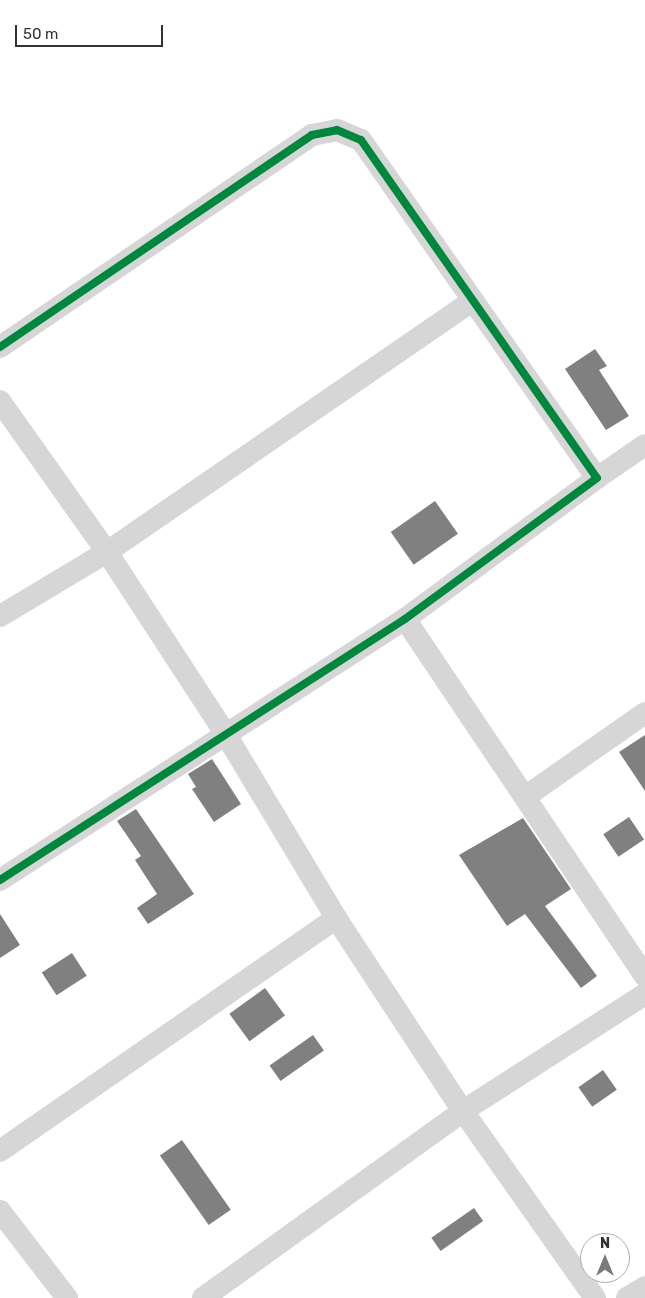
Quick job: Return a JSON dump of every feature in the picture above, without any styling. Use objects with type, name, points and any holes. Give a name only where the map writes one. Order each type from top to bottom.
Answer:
[{"type":"street","points":[[0,347],[312,135],[337,130],[361,140],[597,478]]},
{"type":"street","points":[[0,616],[107,552],[473,300]]},
{"type":"street","points":[[0,401],[107,552],[225,733],[336,918],[463,1111],[595,1298]]},
{"type":"street","points":[[0,880],[225,733],[405,619],[645,445]]},
{"type":"street","points":[[405,619],[645,976]]},
{"type":"street","points":[[526,797],[645,713]]},
{"type":"street","points":[[0,1151],[336,918]]},
{"type":"street","points":[[203,1298],[463,1111],[645,994]]},
{"type":"street","points":[[0,1211],[67,1298]]},
{"type":"street","points":[[626,1298],[645,1287]]},
{"type":"building","points":[[595,349],[607,366],[599,370],[629,416],[606,430],[565,369]]},
{"type":"building","points":[[435,501],[458,534],[414,565],[391,532]]},
{"type":"building","points":[[645,735],[645,791],[619,752]]},
{"type":"building","points":[[212,759],[241,804],[214,822],[192,789],[196,787],[188,774]]},
{"type":"building","points":[[136,809],[194,894],[148,924],[137,908],[157,894],[135,860],[141,856],[117,821]]},
{"type":"building","points":[[629,817],[644,839],[618,857],[603,834]]},
{"type":"building","points":[[523,818],[571,889],[545,906],[597,976],[581,988],[525,914],[507,926],[459,855]]},
{"type":"building","points":[[0,914],[20,945],[0,958]]},
{"type":"building","points":[[72,953],[87,976],[57,995],[42,973]]},
{"type":"building","points":[[265,988],[285,1016],[249,1041],[229,1014]]},
{"type":"building","points":[[313,1035],[324,1051],[280,1081],[270,1065]]},
{"type":"building","points":[[603,1070],[617,1090],[592,1107],[578,1087]]},
{"type":"building","points":[[182,1140],[231,1210],[209,1225],[160,1155]]},
{"type":"building","points":[[474,1208],[483,1221],[441,1251],[431,1238]]},
{"type":"cycle path","points":[[0,347],[312,135],[337,130],[361,140],[597,478],[405,619],[0,880]]}]
